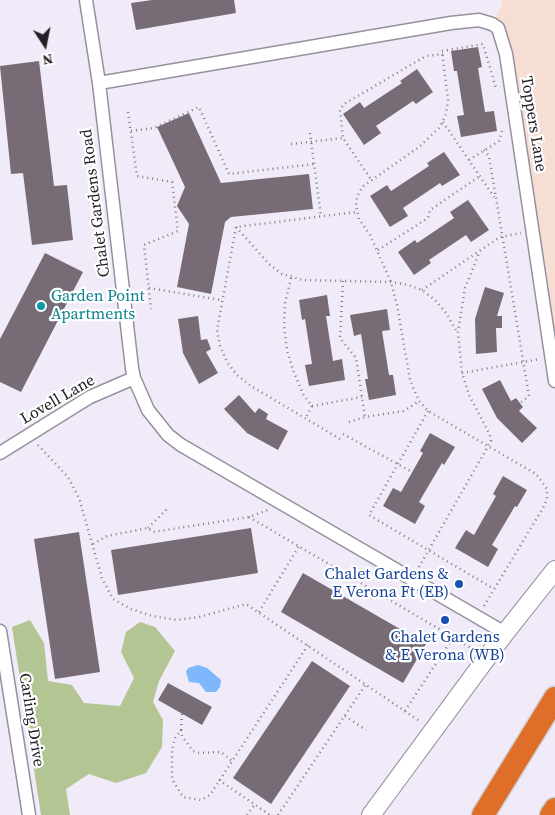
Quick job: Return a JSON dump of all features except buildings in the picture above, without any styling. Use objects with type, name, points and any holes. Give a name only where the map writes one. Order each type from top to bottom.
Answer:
[{"type":"highway","points":[[483,815],[555,698]]},
{"type":"highway","points":[[551,815],[555,809]]},
{"type":"street","name":"Chalet Gardens Road","points":[[86,0],[99,83],[134,378],[148,410],[168,435],[181,445],[505,633]]},
{"type":"street","name":"Toppers Lane","points":[[99,83],[451,23],[479,20],[492,24],[498,28],[506,54],[555,381]]},
{"type":"street","name":"Lovell Lane","points":[[0,453],[90,397],[134,378]]},
{"type":"street","points":[[371,815],[505,633],[555,570]]},
{"type":"street","name":"Carling Drive","points":[[0,631],[29,815]]},
{"type":"path","points":[[477,617],[543,508],[547,499],[547,489],[536,474],[428,411],[419,401],[410,380],[397,305],[391,282],[378,250],[356,212],[357,197],[362,187],[370,179],[432,137],[443,122],[448,100],[442,50],[482,44],[497,97]]},
{"type":"path","points":[[370,179],[343,138],[340,110],[344,104],[426,56],[443,54]]},
{"type":"path","points":[[131,131],[154,128],[198,107],[229,174],[314,164]]},
{"type":"path","points":[[128,112],[136,176],[172,182],[178,231],[144,246],[151,309]]},
{"type":"path","points":[[443,122],[496,200]]},
{"type":"path","points":[[469,160],[499,141],[502,133],[501,124]]},
{"type":"path","points":[[310,133],[321,217]]},
{"type":"path","points":[[292,144],[343,138]]},
{"type":"path","points":[[484,150],[489,156],[529,396],[520,403]]},
{"type":"path","points":[[378,250],[428,218],[430,210],[480,176]]},
{"type":"path","points":[[236,227],[356,212]]},
{"type":"path","points":[[236,227],[269,264],[291,278],[391,282],[422,290],[435,300],[458,332]]},
{"type":"path","points":[[236,227],[221,300],[217,330],[220,346],[227,362],[237,375],[251,386],[340,439]]},
{"type":"path","points":[[422,290],[502,236],[532,231]]},
{"type":"path","points":[[412,580],[491,442],[490,435],[477,414],[462,373],[458,332],[465,288],[480,251]]},
{"type":"path","points":[[291,278],[285,303],[284,326],[287,350],[303,394],[312,406]]},
{"type":"path","points":[[343,281],[340,338],[356,358],[365,416]]},
{"type":"path","points":[[149,288],[221,300]]},
{"type":"path","points":[[462,373],[551,357]]},
{"type":"path","points":[[312,406],[362,397]]},
{"type":"path","points":[[350,422],[365,416],[404,411],[419,401]]},
{"type":"path","points":[[306,419],[312,406]]},
{"type":"path","points":[[428,411],[369,515],[494,588]]},
{"type":"path","points":[[343,434],[412,472]]},
{"type":"path","points":[[29,435],[68,477],[79,498],[102,578],[113,599],[131,609],[152,616],[177,620],[199,617],[246,604],[433,730]]},
{"type":"path","points":[[148,528],[153,532],[249,517],[269,510],[275,501]]},
{"type":"path","points":[[93,544],[107,536],[148,528],[168,507]]},
{"type":"path","points":[[249,517],[454,636],[487,658]]},
{"type":"path","points":[[259,612],[299,546]]},
{"type":"path","points":[[405,711],[454,636]]},
{"type":"path","points":[[181,730],[174,738],[171,765],[172,779],[183,798],[201,800],[210,795],[308,645]]},
{"type":"path","points":[[278,815],[366,684]]},
{"type":"path","points":[[182,714],[182,736],[193,751],[199,753],[221,752],[232,761]]},
{"type":"path","points":[[344,716],[366,730]]},
{"type":"path","points":[[219,780],[270,815]]},
{"type":"path","points":[[247,815],[254,804]]},
{"type":"shaded area","points":[[502,0],[555,0],[555,381],[506,54],[492,24],[502,5]]},
{"type":"green space","points":[[30,620],[44,643],[48,681],[72,685],[84,703],[120,706],[134,678],[121,652],[126,632],[140,622],[155,627],[175,651],[159,681],[153,702],[163,720],[162,747],[146,773],[116,783],[89,774],[66,789],[70,815],[41,815],[12,627]]},
{"type":"water","points":[[198,665],[207,668],[221,680],[220,687],[216,692],[206,692],[199,683],[189,682],[186,672],[188,668]]},
{"type":"place","name":"Garden Point Apartments","points":[[41,306]]},
{"type":"place","name":"Chalet Gardens & E Verona Ft (EB)","points":[[459,584]]},
{"type":"place","name":"Chalet Gardens & E Verona (WB)","points":[[445,620]]}]
